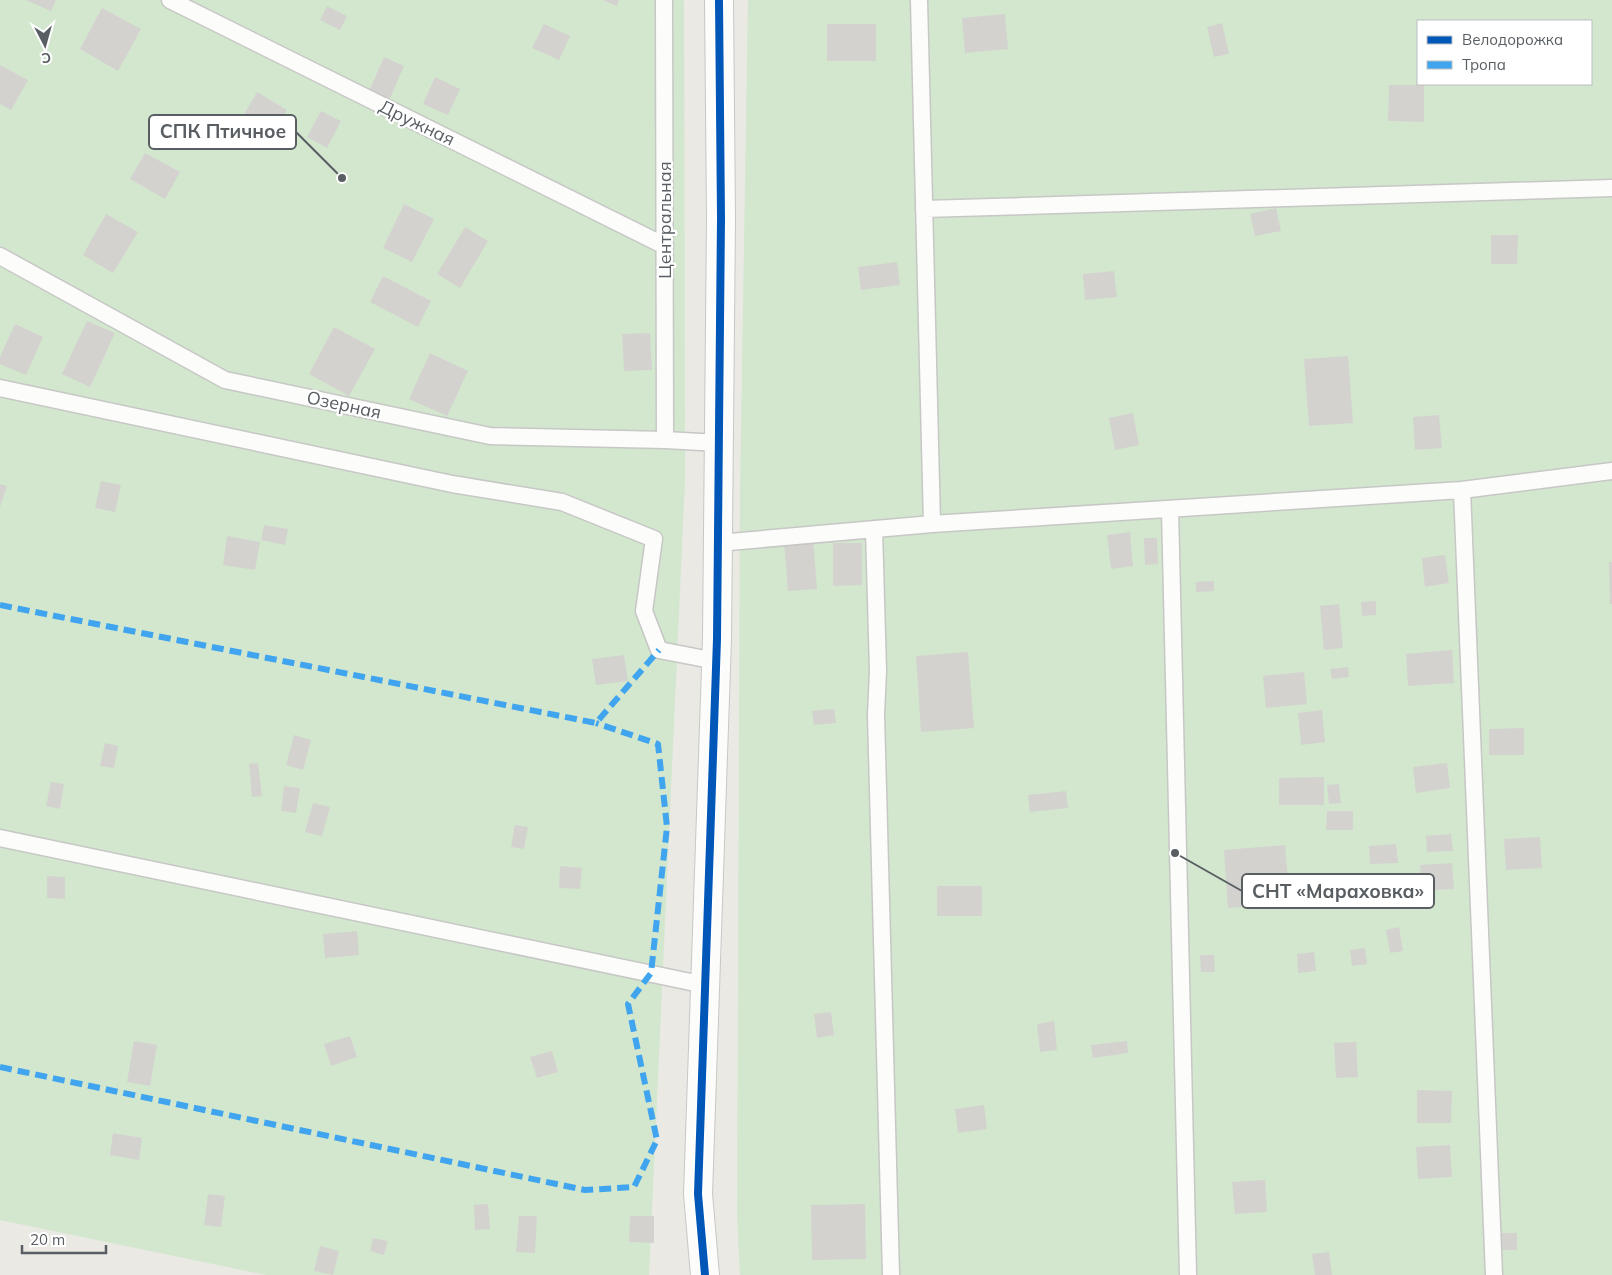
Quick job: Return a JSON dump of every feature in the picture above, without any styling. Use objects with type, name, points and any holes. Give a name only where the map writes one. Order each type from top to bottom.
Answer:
[{"type":"street","points":[[705,1275],[698,1194],[716,661],[722,218],[719,0]]},
{"type":"lane","name":"Дружная","points":[[170,0],[665,246]]},
{"type":"lane","name":"Центральная","points":[[664,0],[665,440]]},
{"type":"lane","points":[[919,0],[932,524]]},
{"type":"lane","points":[[924,208],[1612,188]]},
{"type":"lane","name":"Озерная","points":[[0,256],[225,380],[490,436],[719,443]]},
{"type":"lane","points":[[0,388],[452,484],[562,502],[654,539],[644,611],[659,650],[716,661]]},
{"type":"lane","points":[[718,543],[932,524],[1462,490],[1612,471]]},
{"type":"lane","points":[[1462,490],[1494,1275]]},
{"type":"lane","points":[[1170,509],[1188,1275]]},
{"type":"lane","points":[[874,529],[878,671],[876,716],[891,1275]]},
{"type":"lane","points":[[0,838],[705,985]]},
{"type":"green space","points":[[0,0],[684,0],[685,481],[649,1275],[266,1275],[0,1220]]},
{"type":"green space","points":[[748,0],[1612,0],[1612,1275],[740,1275],[737,1217],[740,490]]},
{"type":"building","points":[[26,0],[56,0],[51,11]]},
{"type":"building","points":[[603,0],[619,0],[617,6]]},
{"type":"building","points":[[327,6],[347,16],[340,30],[320,20]]},
{"type":"building","points":[[102,8],[141,29],[118,71],[80,49]]},
{"type":"building","points":[[1005,14],[1008,49],[965,53],[962,18]]},
{"type":"building","points":[[1222,23],[1229,54],[1214,57],[1207,27]]},
{"type":"building","points":[[544,24],[570,36],[559,60],[532,48]]},
{"type":"building","points":[[827,24],[876,24],[876,61],[827,61]]},
{"type":"building","points":[[384,57],[404,66],[388,103],[368,94]]},
{"type":"building","points":[[0,65],[28,80],[11,110],[0,104]]},
{"type":"building","points":[[435,77],[460,89],[448,115],[423,104]]},
{"type":"building","points":[[1389,85],[1424,85],[1424,122],[1388,121]]},
{"type":"building","points":[[257,92],[287,110],[268,143],[238,125]]},
{"type":"building","points":[[321,111],[341,121],[327,148],[307,137]]},
{"type":"building","points":[[145,153],[180,172],[165,199],[130,179]]},
{"type":"building","points":[[404,204],[434,219],[412,262],[383,248]]},
{"type":"building","points":[[1276,208],[1281,231],[1255,236],[1250,214]]},
{"type":"building","points":[[106,214],[138,232],[113,273],[83,255]]},
{"type":"building","points":[[465,227],[488,241],[460,288],[437,274]]},
{"type":"building","points":[[1491,235],[1518,235],[1517,264],[1491,264]]},
{"type":"building","points":[[897,262],[900,285],[861,290],[858,267]]},
{"type":"building","points":[[1114,271],[1117,297],[1085,300],[1083,274]]},
{"type":"building","points":[[383,276],[431,301],[418,327],[370,302]]},
{"type":"building","points":[[87,321],[115,333],[90,387],[62,374]]},
{"type":"building","points":[[15,324],[43,337],[26,375],[0,364],[0,357]]},
{"type":"building","points":[[334,327],[375,349],[349,396],[309,374]]},
{"type":"building","points":[[650,333],[652,370],[624,371],[622,334]]},
{"type":"building","points":[[430,353],[468,371],[447,416],[409,399]]},
{"type":"building","points":[[1348,356],[1353,423],[1309,426],[1304,359]]},
{"type":"building","points":[[1133,413],[1139,445],[1115,450],[1109,418]]},
{"type":"building","points":[[1439,415],[1442,448],[1415,450],[1413,417]]},
{"type":"building","points":[[101,481],[121,485],[115,512],[95,508]]},
{"type":"building","points":[[0,484],[7,486],[0,507]]},
{"type":"building","points":[[264,525],[288,529],[285,545],[261,540]]},
{"type":"building","points":[[1130,532],[1133,566],[1111,569],[1107,535]]},
{"type":"building","points":[[227,536],[260,542],[255,570],[223,565]]},
{"type":"building","points":[[1144,538],[1157,538],[1158,564],[1145,565]]},
{"type":"building","points":[[813,539],[817,589],[788,591],[784,541]]},
{"type":"building","points":[[833,543],[862,543],[862,585],[833,586]]},
{"type":"building","points":[[1445,555],[1449,583],[1425,587],[1422,558]]},
{"type":"building","points":[[1609,562],[1612,562],[1612,604],[1610,604]]},
{"type":"building","points":[[1214,581],[1214,591],[1196,592],[1196,582]]},
{"type":"building","points":[[1376,601],[1376,615],[1362,616],[1361,602]]},
{"type":"building","points":[[1339,604],[1343,648],[1324,650],[1320,606]]},
{"type":"building","points":[[1452,650],[1454,683],[1408,686],[1406,654]]},
{"type":"building","points":[[968,652],[974,728],[921,732],[916,656]]},
{"type":"building","points":[[624,655],[628,681],[596,685],[592,659]]},
{"type":"building","points":[[1348,667],[1349,677],[1332,679],[1330,669]]},
{"type":"building","points":[[1304,672],[1307,704],[1266,708],[1263,676]]},
{"type":"building","points":[[834,709],[836,723],[814,725],[812,711]]},
{"type":"building","points":[[1322,710],[1325,742],[1301,745],[1298,713]]},
{"type":"building","points":[[1524,728],[1524,755],[1489,755],[1489,729]]},
{"type":"building","points":[[294,735],[311,740],[303,770],[286,765]]},
{"type":"building","points":[[105,743],[118,746],[114,768],[100,766]]},
{"type":"building","points":[[258,763],[262,796],[252,797],[249,764]]},
{"type":"building","points":[[1447,763],[1450,788],[1416,793],[1413,767]]},
{"type":"building","points":[[1324,777],[1324,805],[1279,805],[1279,778]]},
{"type":"building","points":[[51,782],[64,784],[60,809],[46,806]]},
{"type":"building","points":[[1339,784],[1341,803],[1329,804],[1327,785]]},
{"type":"building","points":[[284,786],[300,788],[296,813],[281,811]]},
{"type":"building","points":[[1066,791],[1068,808],[1030,812],[1028,795]]},
{"type":"building","points":[[313,803],[330,807],[322,836],[305,832]]},
{"type":"building","points":[[1327,811],[1353,811],[1353,830],[1326,830]]},
{"type":"building","points":[[515,825],[528,827],[524,849],[511,847]]},
{"type":"building","points":[[1451,834],[1453,851],[1427,852],[1426,836]]},
{"type":"building","points":[[1540,837],[1542,868],[1506,870],[1504,839]]},
{"type":"building","points":[[1396,844],[1398,863],[1370,864],[1369,846]]},
{"type":"building","points":[[1285,845],[1290,903],[1228,908],[1224,850]]},
{"type":"building","points":[[1452,863],[1454,889],[1422,891],[1420,865]]},
{"type":"building","points":[[560,866],[582,868],[580,889],[559,888]]},
{"type":"building","points":[[47,876],[65,877],[65,899],[47,898]]},
{"type":"building","points":[[937,886],[982,886],[982,916],[937,916]]},
{"type":"building","points":[[1399,927],[1403,951],[1390,953],[1386,930]]},
{"type":"building","points":[[357,931],[359,955],[325,958],[323,934]]},
{"type":"building","points":[[1365,948],[1367,964],[1352,966],[1350,950]]},
{"type":"building","points":[[1314,952],[1316,971],[1298,973],[1297,954]]},
{"type":"building","points":[[1200,955],[1214,955],[1215,972],[1201,972]]},
{"type":"building","points":[[831,1012],[834,1035],[817,1038],[814,1014]]},
{"type":"building","points":[[1054,1021],[1057,1050],[1040,1052],[1037,1024]]},
{"type":"building","points":[[350,1036],[357,1057],[331,1066],[324,1044]]},
{"type":"building","points":[[134,1041],[157,1045],[150,1086],[127,1082]]},
{"type":"building","points":[[1127,1041],[1128,1053],[1093,1058],[1091,1045]]},
{"type":"building","points":[[1356,1042],[1358,1077],[1336,1078],[1334,1043]]},
{"type":"building","points":[[552,1051],[558,1072],[537,1078],[530,1057]]},
{"type":"building","points":[[1417,1090],[1452,1091],[1451,1123],[1417,1123]]},
{"type":"building","points":[[984,1105],[987,1129],[958,1133],[955,1109]]},
{"type":"building","points":[[113,1133],[142,1138],[139,1160],[110,1155]]},
{"type":"building","points":[[1450,1145],[1452,1177],[1418,1179],[1416,1147]]},
{"type":"building","points":[[1265,1180],[1267,1212],[1235,1214],[1232,1182]]},
{"type":"building","points":[[208,1194],[225,1196],[221,1227],[204,1225]]},
{"type":"building","points":[[488,1204],[490,1229],[475,1230],[474,1205]]},
{"type":"building","points":[[865,1204],[866,1259],[812,1260],[811,1205]]},
{"type":"building","points":[[519,1216],[537,1216],[535,1253],[516,1252]]},
{"type":"building","points":[[630,1216],[654,1216],[654,1243],[629,1242]]},
{"type":"building","points":[[1500,1233],[1517,1233],[1517,1250],[1500,1250]]},
{"type":"building","points":[[373,1238],[388,1241],[384,1255],[370,1251]]},
{"type":"building","points":[[320,1246],[339,1251],[333,1275],[314,1271]]},
{"type":"building","points":[[1329,1252],[1332,1275],[1315,1275],[1312,1254]]},
{"type":"marked path","points":[[0,605],[596,723],[659,650]]},
{"type":"marked path","points":[[0,1067],[585,1190],[634,1187],[657,1140],[628,1004],[651,973],[667,827],[658,744],[596,723]]},
{"type":"cycle path","points":[[705,1275],[698,1194],[717,639],[721,218],[719,0]]},
{"type":"place","name":"СПК Птичное","points":[[342,178]]},
{"type":"place","name":"СНТ «Мараховка»","points":[[1175,853]]}]
